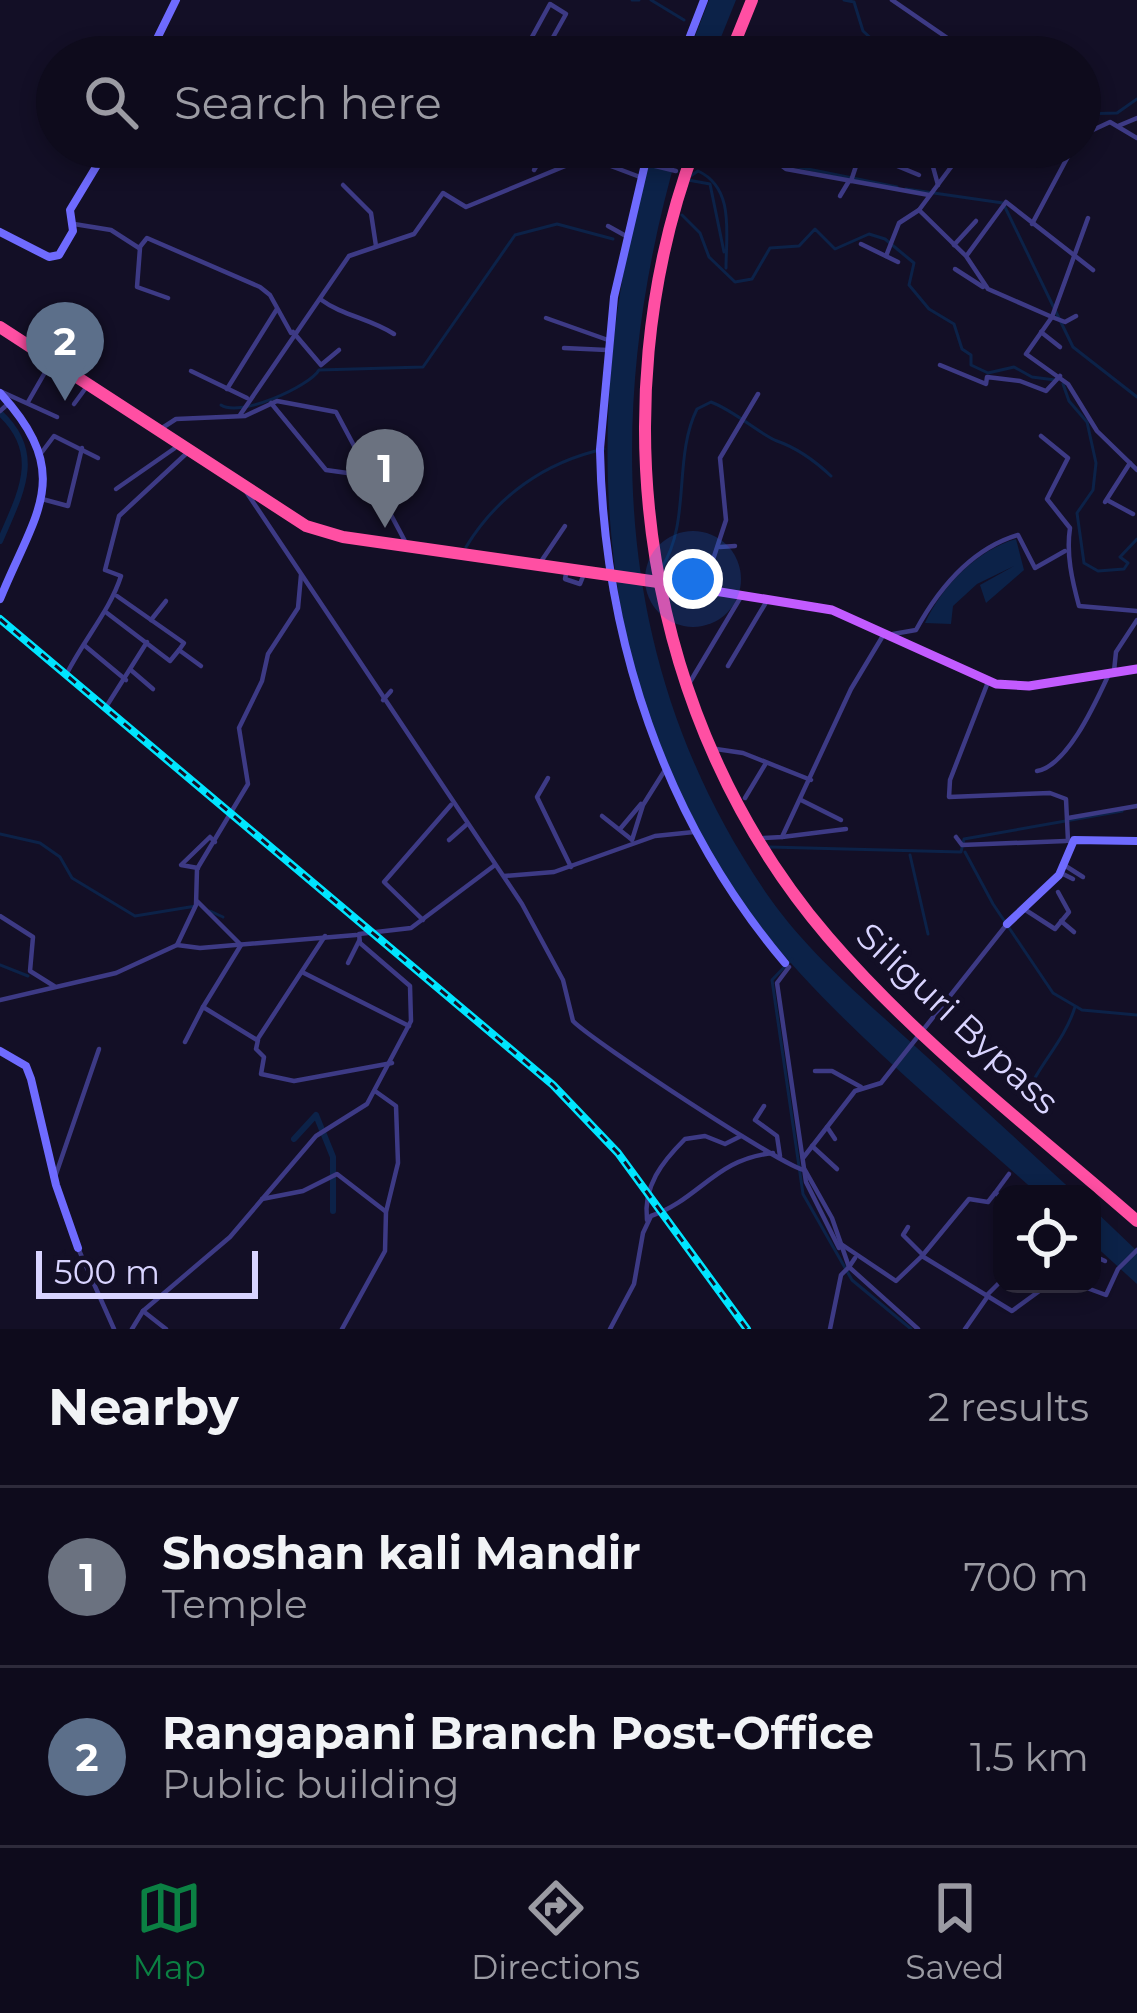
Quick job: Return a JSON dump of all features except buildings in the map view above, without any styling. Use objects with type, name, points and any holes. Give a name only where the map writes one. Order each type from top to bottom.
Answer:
[{"type":"highway","points":[[741,36],[755,0]]},
{"type":"highway","name":"Siliguri Bypass","points":[[687,168],[658,274],[645,385],[646,494],[658,574],[702,725],[766,846],[826,935],[920,1033],[1137,1217]]},
{"type":"highway","points":[[1,329],[306,526],[611,577],[658,574],[690,682],[716,749],[766,846]]},
{"type":"main road","points":[[658,574],[703,590],[832,610],[988,682],[1029,686],[1136,667]]},
{"type":"street","points":[[158,36],[176,0]]},
{"type":"street","points":[[690,36],[704,0]]},
{"type":"street","points":[[892,0],[944,36]]},
{"type":"street","points":[[532,36],[550,4],[566,14],[552,36]]},
{"type":"street","points":[[1118,126],[1137,118]]},
{"type":"street","points":[[1101,123],[1118,126],[1137,139]]},
{"type":"street","points":[[0,232],[53,258],[64,249],[74,224],[70,210],[95,168]]},
{"type":"street","points":[[240,415],[292,333],[350,255],[414,234],[443,193],[466,207],[556,168]]},
{"type":"street","points":[[616,168],[640,177]]},
{"type":"street","points":[[643,168],[626,236],[608,345],[601,450],[611,577],[640,708],[665,770],[736,898],[787,965],[777,983],[801,1170],[842,1253]]},
{"type":"street","points":[[659,168],[683,175]]},
{"type":"street","points":[[785,168],[929,194]]},
{"type":"street","points":[[840,196],[855,168]]},
{"type":"street","points":[[902,168],[919,175]]},
{"type":"street","points":[[929,194],[930,168]]},
{"type":"street","points":[[886,256],[899,223],[920,210],[949,168]]},
{"type":"street","points":[[1032,224],[1062,168]]},
{"type":"street","points":[[343,185],[371,213],[376,246]]},
{"type":"street","points":[[966,256],[1004,204],[1094,270]]},
{"type":"street","points":[[920,210],[966,256],[988,290]]},
{"type":"street","points":[[1088,218],[1056,312],[1026,354],[1057,378],[1096,431],[1137,470]]},
{"type":"street","points":[[954,245],[976,221]]},
{"type":"street","points":[[74,224],[111,230],[141,246]]},
{"type":"street","points":[[608,226],[626,236]]},
{"type":"street","points":[[168,298],[137,287],[141,246],[147,238],[260,287],[321,365],[339,350]]},
{"type":"street","points":[[861,244],[898,262]]},
{"type":"street","points":[[956,269],[988,290],[1056,312],[1063,322],[1076,316]]},
{"type":"street","points":[[318,297],[338,313],[370,319],[394,334]]},
{"type":"street","points":[[227,389],[277,309]]},
{"type":"street","points":[[546,317],[608,345]]},
{"type":"street","points":[[1041,332],[1060,347]]},
{"type":"street","points":[[564,348],[608,345]]},
{"type":"street","points":[[28,402],[51,362]]},
{"type":"street","points":[[940,364],[986,384],[988,377],[1010,379],[1046,391],[1057,378]]},
{"type":"street","points":[[191,371],[245,402]]},
{"type":"street","points":[[74,404],[88,384]]},
{"type":"street","points":[[0,392],[57,417]]},
{"type":"street","points":[[0,392],[42,452],[42,499],[0,599]]},
{"type":"street","points":[[703,590],[726,520],[720,458],[758,394]]},
{"type":"street","points":[[0,411],[9,403]]},
{"type":"street","points":[[159,430],[176,419],[240,415],[272,403],[336,412],[407,546]]},
{"type":"street","points":[[272,403],[326,470],[369,476]]},
{"type":"street","points":[[42,452],[54,436],[98,458]]},
{"type":"street","points":[[1041,436],[1068,458],[1047,499],[1070,528],[1065,551],[1080,609],[1137,611]]},
{"type":"street","points":[[116,489],[184,447]]},
{"type":"street","points":[[176,670],[106,613],[105,605],[117,596],[121,576],[105,571],[116,519],[184,447]]},
{"type":"street","points":[[42,499],[66,508],[82,448]]},
{"type":"street","points":[[1130,463],[1106,501],[1133,514]]},
{"type":"street","points":[[243,485],[383,700],[434,768],[451,805],[460,811],[504,876],[563,980],[573,1021],[678,1096],[801,1170],[841,1244],[846,1270],[918,1329]]},
{"type":"street","points":[[541,566],[565,526]]},
{"type":"street","points":[[782,837],[845,701],[886,636],[916,630],[930,601],[995,542],[1018,535],[1035,568],[1065,551]]},
{"type":"street","points":[[720,547],[735,546]]},
{"type":"street","points":[[177,945],[196,904],[198,868],[248,784],[239,728],[262,681],[268,655],[298,608],[301,575]]},
{"type":"street","points":[[690,682],[742,595]]},
{"type":"street","points":[[117,596],[184,643],[170,661]]},
{"type":"street","points":[[728,667],[768,598]]},
{"type":"street","points":[[151,620],[166,602]]},
{"type":"street","points":[[67,673],[98,615],[106,613]]},
{"type":"street","points":[[1037,771],[1050,769],[1071,746],[1112,671],[1116,652],[1137,620]]},
{"type":"street","points":[[106,706],[147,643]]},
{"type":"street","points":[[82,644],[126,680]]},
{"type":"street","points":[[179,650],[201,665]]},
{"type":"street","points":[[132,671],[153,689]]},
{"type":"street","points":[[815,1071],[832,1071],[861,1087],[878,1087],[1006,925],[1062,869],[1071,840],[1066,800],[1049,794],[949,797],[950,780],[988,682]]},
{"type":"street","points":[[383,700],[391,691]]},
{"type":"street","points":[[716,749],[811,780]]},
{"type":"street","points":[[746,797],[766,763]]},
{"type":"street","points":[[631,842],[665,770]]},
{"type":"street","points":[[548,778],[537,797],[571,867]]},
{"type":"street","points":[[620,829],[649,797]]},
{"type":"street","points":[[801,800],[841,820]]},
{"type":"street","points":[[423,920],[385,882],[451,805]]},
{"type":"street","points":[[1068,821],[1137,806]]},
{"type":"street","points":[[602,816],[631,842]]},
{"type":"street","points":[[448,840],[466,826]]},
{"type":"street","points":[[766,846],[782,837],[846,830]]},
{"type":"street","points":[[504,876],[571,867],[631,842],[696,831]]},
{"type":"street","points":[[198,868],[181,865],[202,840],[210,837],[215,842]]},
{"type":"street","points":[[956,837],[963,845],[1137,841]]},
{"type":"street","points":[[0,1000],[116,973],[177,945],[200,948],[240,941],[393,933],[423,920],[495,865]]},
{"type":"street","points":[[1062,869],[1083,878]]},
{"type":"street","points":[[1062,869],[1072,879]]},
{"type":"street","points":[[1024,909],[1053,929],[1069,909],[1058,892]]},
{"type":"street","points":[[196,904],[240,941]]},
{"type":"street","points":[[0,916],[33,937],[29,969],[49,988]]},
{"type":"street","points":[[1061,921],[1074,932]]},
{"type":"street","points":[[326,935],[257,1040],[256,1049],[264,1057],[261,1074],[294,1081],[392,1063]]},
{"type":"street","points":[[348,963],[359,938]]},
{"type":"street","points":[[132,1329],[143,1311],[230,1237],[323,1130],[360,1110],[392,1063],[409,1026],[410,986],[359,938]]},
{"type":"street","points":[[185,1042],[240,941]]},
{"type":"street","points":[[302,972],[409,1026]]},
{"type":"street","points":[[202,1007],[257,1040]]},
{"type":"street","points":[[55,1178],[74,1136],[99,1049]]},
{"type":"street","points":[[0,1051],[26,1066],[32,1079],[55,1178],[78,1248],[114,1329]]},
{"type":"street","points":[[802,1157],[861,1087]]},
{"type":"street","points":[[343,1329],[382,1258],[398,1163],[395,1103],[375,1091]]},
{"type":"street","points":[[672,1106],[678,1096]]},
{"type":"street","points":[[764,1106],[755,1120],[777,1136],[777,1155]]},
{"type":"street","points":[[827,1126],[835,1138]]},
{"type":"street","points":[[610,1329],[634,1284],[647,1220],[646,1201],[656,1174],[685,1139],[705,1136],[725,1144],[741,1135]]},
{"type":"street","points":[[812,1146],[837,1169]]},
{"type":"street","points":[[647,1220],[678,1207],[716,1171],[752,1155],[777,1155]]},
{"type":"street","points":[[262,1199],[303,1191],[336,1174],[375,1208],[387,1210]]},
{"type":"street","points":[[1003,1185],[1009,1174]]},
{"type":"street","points":[[841,1244],[896,1281],[969,1199],[993,1198]]},
{"type":"street","points":[[908,1227],[903,1235],[922,1255],[1015,1311],[1037,1293]]},
{"type":"street","points":[[1097,1293],[1104,1296],[1118,1269],[1137,1250]]},
{"type":"street","points":[[830,1329],[846,1270],[855,1258]]},
{"type":"street","points":[[1101,1259],[1105,1261]]},
{"type":"street","points":[[965,1329],[993,1290]]},
{"type":"street","points":[[143,1311],[166,1329]]},
{"type":"water","points":[[709,0],[736,0],[721,36],[695,36]]},
{"type":"water","points":[[648,168],[674,168],[639,342],[632,438],[636,534],[651,628],[677,720],[716,810],[797,933],[1066,1185],[1028,1185],[895,1067],[825,1000],[762,929],[704,843],[660,750],[630,653],[613,553],[608,450],[613,348],[628,246]]},
{"type":"water","points":[[1016,539],[1024,570],[986,603],[980,585],[1014,566],[977,584],[953,606],[951,624],[925,623],[962,571]]},
{"type":"water","points":[[1101,1217],[1137,1251],[1137,1284],[1101,1251]]},
{"type":"waterway","points":[[632,0],[639,0]]},
{"type":"waterway","points":[[651,0],[684,20]]},
{"type":"waterway","points":[[844,0],[854,2],[868,36]]},
{"type":"waterway","points":[[1101,113],[1117,113],[1137,99]]},
{"type":"waterway","points":[[803,168],[897,187]]},
{"type":"waterway","points":[[689,177],[698,171],[710,179],[723,200],[726,268]]},
{"type":"waterway","points":[[688,180],[710,184],[724,252]]},
{"type":"waterway","points":[[906,189],[1003,203],[1073,347],[1137,397]]},
{"type":"waterway","points":[[682,215],[700,233],[709,257],[735,282],[752,279],[770,248],[799,246],[815,229],[835,249],[869,234],[885,239],[914,263],[909,285],[929,309],[954,324],[962,349],[971,355],[971,365],[988,373],[1014,367],[1032,377],[1055,380]]},
{"type":"waterway","points":[[221,405],[243,407],[274,398],[319,370],[423,367],[515,235],[557,224],[613,239]]},
{"type":"waterway","points":[[1063,384],[1069,401],[1087,422],[1096,463],[1093,490],[1077,513],[1084,563],[1098,571],[1124,569],[1128,563],[1120,557],[1137,539]]},
{"type":"waterway","points":[[662,567],[676,530],[685,448],[697,409],[711,402],[720,406],[805,455],[831,476]]},
{"type":"waterway","points":[[0,413],[13,428],[25,459],[20,491],[0,541]]},
{"type":"waterway","points":[[466,547],[492,512],[524,484],[562,463],[604,449]]},
{"type":"waterway","points":[[769,847],[961,852],[964,839],[1122,811]]},
{"type":"waterway","points":[[0,834],[40,843],[60,857],[72,878],[135,916],[196,906]]},
{"type":"waterway","points":[[965,852],[993,904],[1053,993],[1082,1010],[1137,1015]]},
{"type":"waterway","points":[[910,855],[928,934]]},
{"type":"waterway","points":[[210,911],[223,917]]},
{"type":"waterway","points":[[792,959],[772,980],[803,1194],[852,1280],[911,1329]]},
{"type":"waterway","points":[[0,965],[28,976]]},
{"type":"waterway","points":[[1025,1097],[1075,1007]]},
{"type":"waterway","points":[[294,1139],[316,1115],[333,1157],[333,1211]]},
{"type":"railway","points":[[0,619],[553,1085],[618,1153],[747,1329]]},
{"type":"place","name":"Rangapani Branch Post-Office","points":[[65,401]]},
{"type":"place","name":"Shoshan kali Mandir","points":[[385,528]]}]
